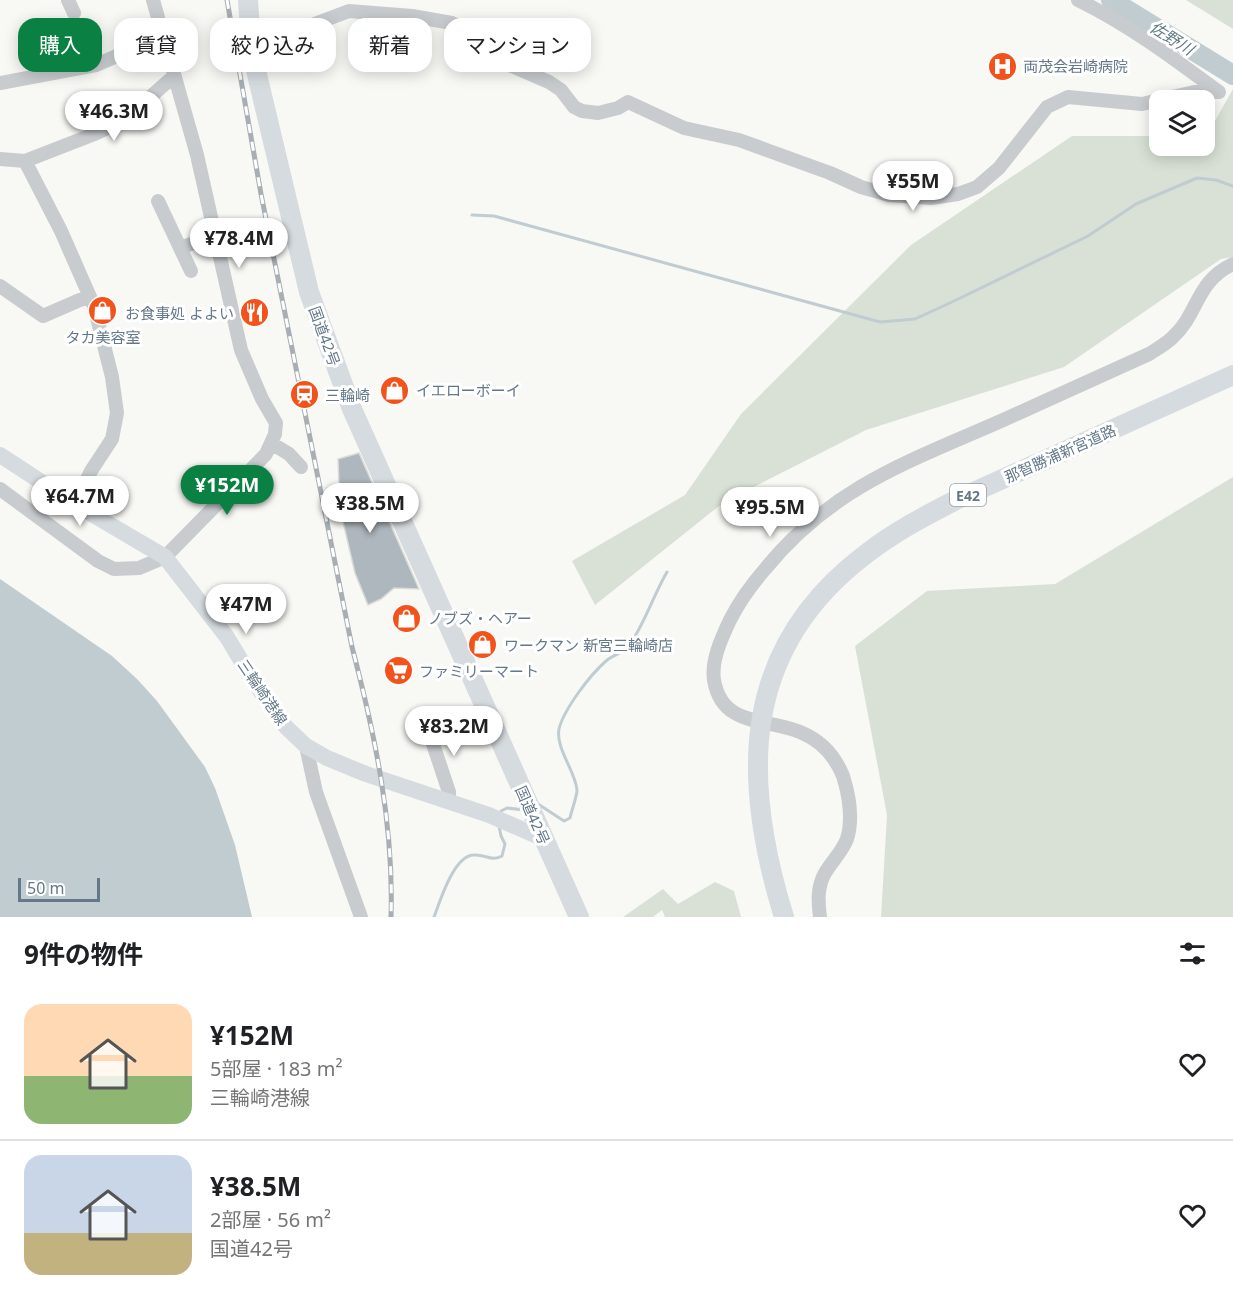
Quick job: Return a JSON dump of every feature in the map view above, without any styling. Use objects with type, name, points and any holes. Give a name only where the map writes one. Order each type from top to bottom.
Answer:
[{"type":"highway","name":"国道42号","points":[[248,0],[249,18]]},
{"type":"highway","name":"国道42号","points":[[257,72],[309,292],[333,361],[352,409],[579,917]]},
{"type":"highway","name":"那智勝浦新宮道路","points":[[784,917],[761,819],[757,777],[758,746],[767,691],[783,649],[810,608],[845,571],[889,537],[956,500],[1233,375]]},
{"type":"main road","name":"三輪崎港線","points":[[0,455],[75,504],[165,557],[227,637],[252,679],[286,726],[306,747],[366,774],[489,815],[544,839]]},
{"type":"street","points":[[153,0],[158,18]]},
{"type":"street","points":[[330,18],[349,11],[412,16],[452,23],[473,33],[490,54],[500,61],[541,78],[561,90],[574,107],[582,111],[598,113],[618,108],[628,102],[684,128],[739,140],[830,173],[861,187],[890,195],[932,198],[957,194],[977,187],[999,168],[1047,107],[1068,97],[1142,104],[1194,92],[1219,92],[1152,42],[1107,14],[1078,0]]},
{"type":"street","points":[[0,83],[96,65],[114,57]]},
{"type":"street","points":[[0,489],[98,561],[114,569],[139,568],[165,557],[266,454],[275,434],[276,423],[262,399],[241,350],[197,155],[173,72]]},
{"type":"street","points":[[0,159],[25,161],[123,121],[174,76]]},
{"type":"street","points":[[25,161],[61,231],[94,306],[112,378],[117,413],[112,439],[91,471],[75,504]]},
{"type":"street","points":[[158,201],[191,271]]},
{"type":"street","points":[[180,248],[215,235]]},
{"type":"street","points":[[820,917],[818,902],[820,885],[825,873],[840,854],[847,837],[849,806],[846,789],[837,763],[813,738],[799,731],[745,719],[729,709],[721,699],[714,679],[719,648],[746,591],[801,529],[865,483],[899,464],[1011,416],[1149,354],[1164,345],[1175,336],[1205,285],[1216,273],[1233,264]]},
{"type":"street","points":[[0,286],[43,316],[89,296]]},
{"type":"street","points":[[271,443],[289,454],[301,467]]},
{"type":"street","points":[[424,717],[449,792],[448,801]]},
{"type":"street","points":[[306,747],[316,792],[361,917]]},
{"type":"shaded area","points":[[1186,0],[1233,0],[1233,29]]},
{"type":"shaded area","points":[[1233,89],[1233,257],[1221,259],[1064,367],[866,430],[724,502],[595,605],[572,561],[685,495],[741,414],[911,245],[1072,136],[1149,136],[1149,156],[1215,156],[1215,121]]},
{"type":"shaded area","points":[[1233,477],[1233,917],[881,917],[887,815],[855,646],[927,591],[1055,584]]},
{"type":"shaded area","points":[[0,579],[112,656],[157,701],[205,767],[215,788],[235,845],[252,917],[0,917]]},
{"type":"shaded area","points":[[715,882],[734,891],[741,917],[665,917],[662,910],[653,917],[623,917],[663,889],[678,904]]},
{"type":"building","points":[[359,453],[419,589],[394,588],[381,599],[368,605],[355,573],[340,509],[338,459]]},
{"type":"waterway","name":"佐野川","points":[[1111,0],[1233,75]]},
{"type":"waterway","points":[[472,215],[494,216],[880,322],[915,319],[1088,236],[1136,204],[1197,178],[1216,180],[1233,186]]},
{"type":"waterway","points":[[538,804],[564,821],[570,818],[577,791],[574,777],[560,744],[559,729],[562,721],[578,693],[593,675],[606,661],[629,646],[667,572]]},
{"type":"waterway","points":[[501,813],[507,808],[524,810]]},
{"type":"waterway","points":[[434,917],[444,890],[460,862],[474,855],[495,858],[502,856],[505,844],[499,826]]},
{"type":"railway","points":[[227,0],[261,194],[381,780],[389,848],[391,917]]},
{"type":"place","name":"両茂会岩崎病院","points":[[1002,66]]},
{"type":"place","name":"タカ美容室","points":[[103,310]]},
{"type":"place","name":"お食事処 よよい","points":[[255,313]]},
{"type":"place","name":"イエローボーイ","points":[[395,390]]},
{"type":"place","name":"三輪崎","points":[[304,395]]},
{"type":"place","name":"ノブズ・ヘアー","points":[[407,618]]},
{"type":"place","name":"ワークマン 新宮三輪崎店","points":[[483,645]]},
{"type":"place","name":"ファミリーマート","points":[[398,671]]}]
